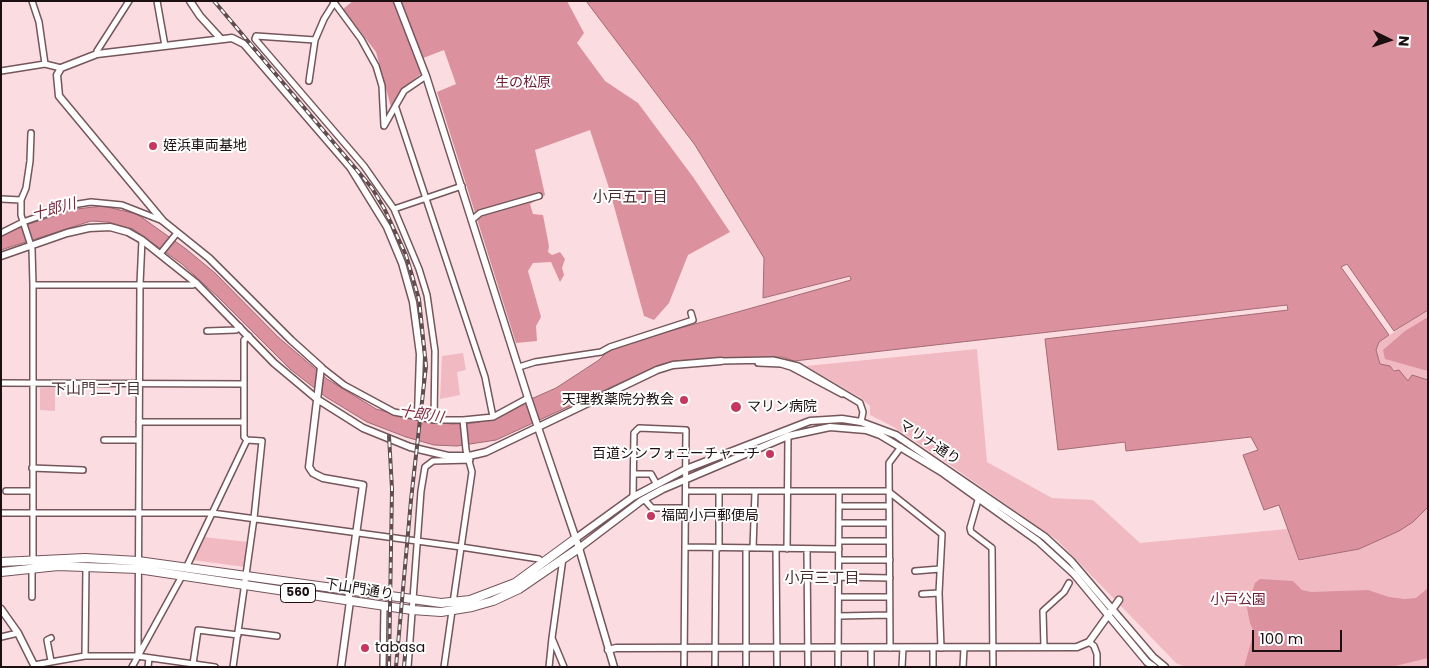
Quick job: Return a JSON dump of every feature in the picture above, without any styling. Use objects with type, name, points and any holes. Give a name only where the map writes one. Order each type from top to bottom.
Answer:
[{"type":"main road","name":"下山門通り","points":[[245,582],[348,591],[453,607],[515,583],[575,539]]},
{"type":"main road","name":"下山門通り","points":[[1,572],[32,564],[86,558],[184,572],[412,610],[453,607],[493,601],[510,593],[579,548]]},
{"type":"main road","name":"下山門通り","points":[[1,562],[86,566],[138,565]]},
{"type":"street","points":[[32,1],[39,22],[45,64]]},
{"type":"street","points":[[98,54],[98,51],[129,1]]},
{"type":"street","points":[[157,1],[166,46]]},
{"type":"street","points":[[190,1],[200,16],[221,39]]},
{"type":"street","points":[[397,1],[426,76],[473,219],[528,398],[579,548],[614,667]]},
{"type":"street","points":[[309,82],[315,40],[334,2],[361,39],[376,66],[382,86],[384,126],[404,91],[426,76]]},
{"type":"street","points":[[315,40],[256,36],[255,39],[364,166],[394,209],[419,269],[427,295],[435,351],[434,420]]},
{"type":"street","points":[[1,71],[45,64],[61,68],[98,54],[221,39],[232,38],[244,44],[350,167],[380,213],[402,263],[413,302],[420,354],[418,415]]},
{"type":"street","points":[[61,68],[57,75],[56,86],[59,96],[163,221],[176,235],[209,258],[291,340],[321,368],[344,385],[394,412],[418,415],[434,420],[463,422],[493,417],[528,398]]},
{"type":"street","points":[[396,108],[485,377],[493,417]]},
{"type":"street","points":[[31,133],[30,161],[26,188],[21,200],[23,222],[30,244],[33,285],[32,597]]},
{"type":"street","points":[[394,209],[462,186]]},
{"type":"street","points":[[473,219],[480,212],[540,196]]},
{"type":"street","points":[[1,199],[21,200]]},
{"type":"street","points":[[1,233],[23,222],[72,205],[91,202],[122,205],[163,221]]},
{"type":"street","points":[[1,256],[30,244],[73,231],[99,226],[119,229],[142,240],[161,254],[196,283],[280,368],[317,397],[363,428],[429,453],[468,455]]},
{"type":"street","points":[[161,254],[176,235]]},
{"type":"street","points":[[137,655],[142,240]]},
{"type":"street","points":[[33,285],[193,285],[196,283]]},
{"type":"street","points":[[518,366],[601,352],[610,347],[693,320],[691,313]]},
{"type":"street","points":[[207,331],[236,330],[240,327]]},
{"type":"street","points":[[247,440],[244,437],[244,340],[249,336]]},
{"type":"street","points":[[408,667],[417,541],[425,468],[433,461],[486,452],[657,370],[693,362],[784,361],[798,366],[847,395],[863,407],[861,422]]},
{"type":"street","points":[[321,368],[309,467],[313,473],[323,478],[363,485],[348,591],[350,601],[341,667]]},
{"type":"street","points":[[1,383],[244,384]]},
{"type":"street","name":"マリナ通り","points":[[575,539],[634,496],[686,469],[810,421],[842,419],[861,422],[896,435],[1044,537],[1071,562],[1154,667]]},
{"type":"street","points":[[139,422],[244,422]]},
{"type":"street","points":[[444,667],[472,472],[463,422]]},
{"type":"street","name":"マリナ通り","points":[[579,548],[644,499],[686,478],[788,436],[830,427],[851,428],[880,435],[901,447],[943,473],[978,500],[1028,533],[1061,561],[1153,657],[1165,667]]},
{"type":"street","points":[[634,496],[634,433],[639,428],[686,430],[684,667]]},
{"type":"street","points":[[787,548],[788,436]]},
{"type":"street","points":[[104,440],[139,440]]},
{"type":"street","points":[[132,667],[184,572],[247,440]]},
{"type":"street","points":[[233,667],[254,518],[262,441],[247,440]]},
{"type":"street","points":[[890,648],[889,464],[901,447]]},
{"type":"street","points":[[32,468],[83,470]]},
{"type":"street","points":[[634,474],[651,474],[656,484]]},
{"type":"street","points":[[6,491],[32,491]]},
{"type":"street","points":[[686,491],[888,491],[942,534],[940,569],[942,648]]},
{"type":"street","points":[[715,667],[719,492]]},
{"type":"street","points":[[746,667],[749,548],[755,492]]},
{"type":"street","points":[[838,667],[839,492]]},
{"type":"street","points":[[644,499],[652,508],[685,508]]},
{"type":"street","points":[[978,500],[970,528],[971,532],[992,548],[993,667]]},
{"type":"street","points":[[839,506],[888,506]]},
{"type":"street","points":[[1,513],[212,513],[461,547],[539,559],[543,563]]},
{"type":"street","points":[[839,523],[889,523]]},
{"type":"street","points":[[840,541],[889,541]]},
{"type":"street","points":[[685,548],[839,549]]},
{"type":"street","points":[[776,548],[777,667]]},
{"type":"street","points":[[807,549],[808,667]]},
{"type":"street","points":[[548,667],[563,557]]},
{"type":"street","points":[[840,560],[890,560]]},
{"type":"street","points":[[85,656],[86,566]]},
{"type":"street","points":[[915,571],[940,569]]},
{"type":"street","points":[[839,577],[890,578]]},
{"type":"street","points":[[1044,647],[1043,611],[1064,592],[1069,583]]},
{"type":"street","points":[[922,594],[940,593]]},
{"type":"street","points":[[839,597],[889,597]]},
{"type":"street","points":[[608,650],[685,648],[1077,647],[1089,642],[1118,600]]},
{"type":"street","points":[[383,667],[384,606]]},
{"type":"street","points":[[1,610],[18,633],[35,666],[51,660],[85,656],[137,655],[215,667]]},
{"type":"street","points":[[839,616],[889,615]]},
{"type":"street","points":[[194,664],[198,630],[276,636]]},
{"type":"street","points":[[1,637],[18,633]]},
{"type":"street","points":[[51,638],[47,640],[51,660]]},
{"type":"street","points":[[552,638],[564,667]]},
{"type":"street","points":[[1089,642],[1094,646],[1097,654],[1097,667]]},
{"type":"street","points":[[871,667],[872,648]]},
{"type":"street","points":[[902,667],[903,648]]},
{"type":"street","points":[[933,648],[933,667]]},
{"type":"street","points":[[963,667],[964,648]]},
{"type":"street","points":[[148,667],[149,658]]},
{"type":"green space","name":"生の松原","points":[[353,1],[567,1],[584,33],[577,43],[605,81],[638,103],[693,177],[730,232],[688,255],[669,303],[654,320],[644,316],[609,188],[590,130],[535,150],[545,195],[530,204],[533,214],[543,215],[549,246],[548,252],[552,255],[560,252],[565,259],[562,268],[564,275],[560,282],[551,262],[533,263],[528,271],[541,317],[536,326],[537,341],[516,343],[437,92],[456,84],[444,50],[418,60],[422,73],[401,90],[391,107],[376,52],[343,9]]},
{"type":"green space","points":[[1428,310],[1428,380],[1412,375],[1408,381],[1390,366],[1380,364],[1376,350],[1379,342]]},
{"type":"green space","points":[[1428,317],[1428,371],[1385,359],[1383,350],[1405,331]]},
{"type":"green space","name":"小戸公園","points":[[977,349],[987,462],[1052,498],[1093,500],[1140,543],[1287,529],[1299,561],[1359,549],[1399,531],[1413,522],[1428,507],[1428,667],[1185,667],[1176,663],[1057,540],[937,456],[892,426],[870,415],[870,406],[861,398],[806,366]]},
{"type":"green space","points":[[463,353],[466,370],[457,372],[460,395],[440,399],[442,356]]},
{"type":"green space","points":[[40,388],[55,388],[55,411],[40,410]]},
{"type":"green space","points":[[204,537],[248,542],[245,567],[192,560]]},
{"type":"green space","points":[[1260,579],[1293,581],[1302,590],[1311,592],[1368,590],[1389,597],[1405,599],[1416,598],[1428,588],[1428,658],[1391,667],[1244,667],[1254,632],[1247,608],[1255,583]]},
{"type":"water","points":[[586,1],[1428,1],[1428,310],[1394,331],[1347,264],[1341,267],[1389,335],[1379,342],[1376,350],[1380,364],[1390,366],[1394,371],[1399,370],[1408,381],[1412,375],[1428,380],[1428,507],[1413,522],[1399,531],[1359,549],[1299,560],[1279,505],[1264,510],[1243,455],[1258,450],[1251,437],[1126,451],[1125,442],[1058,450],[1045,339],[1288,310],[1287,305],[794,361],[782,357],[674,361],[659,365],[496,440],[457,446],[434,445],[406,437],[367,422],[326,397],[290,369],[182,264],[133,229],[108,222],[91,221],[1,250],[1,235],[76,209],[103,206],[137,214],[186,249],[215,273],[278,337],[327,379],[376,409],[405,417],[452,424],[474,423],[498,417],[522,403],[556,388],[599,360],[609,350],[851,280],[850,276],[763,298],[764,258],[695,145]]},
{"type":"railway","points":[[214,1],[372,188],[384,208],[406,255],[419,299],[426,366],[411,500],[396,667]]},
{"type":"railway","points":[[389,436],[392,489],[389,667]]},
{"type":"railway","points":[[404,667],[406,644]]},
{"type":"place","name":"姪浜車両基地","points":[[153,146]]},
{"type":"place","name":"天理教薬院分教会","points":[[684,400]]},
{"type":"place","name":"マリン病院","points":[[736,407]]},
{"type":"place","name":"百道シンフォニーチャーチ","points":[[770,454]]},
{"type":"place","name":"福岡小戸郵便局","points":[[651,516]]},
{"type":"place","name":"tabasa","points":[[365,648]]},
{"type":"district","name":"小戸五丁目","points":[[630,198]]},
{"type":"district","name":"下山門二丁目","points":[[96,390]]},
{"type":"district","name":"小戸三丁目","points":[[822,579]]},
{"type":"water label","name":"十郎川","points":[[54,210]]},
{"type":"water label","name":"十郎川","points":[[421,415]]}]
